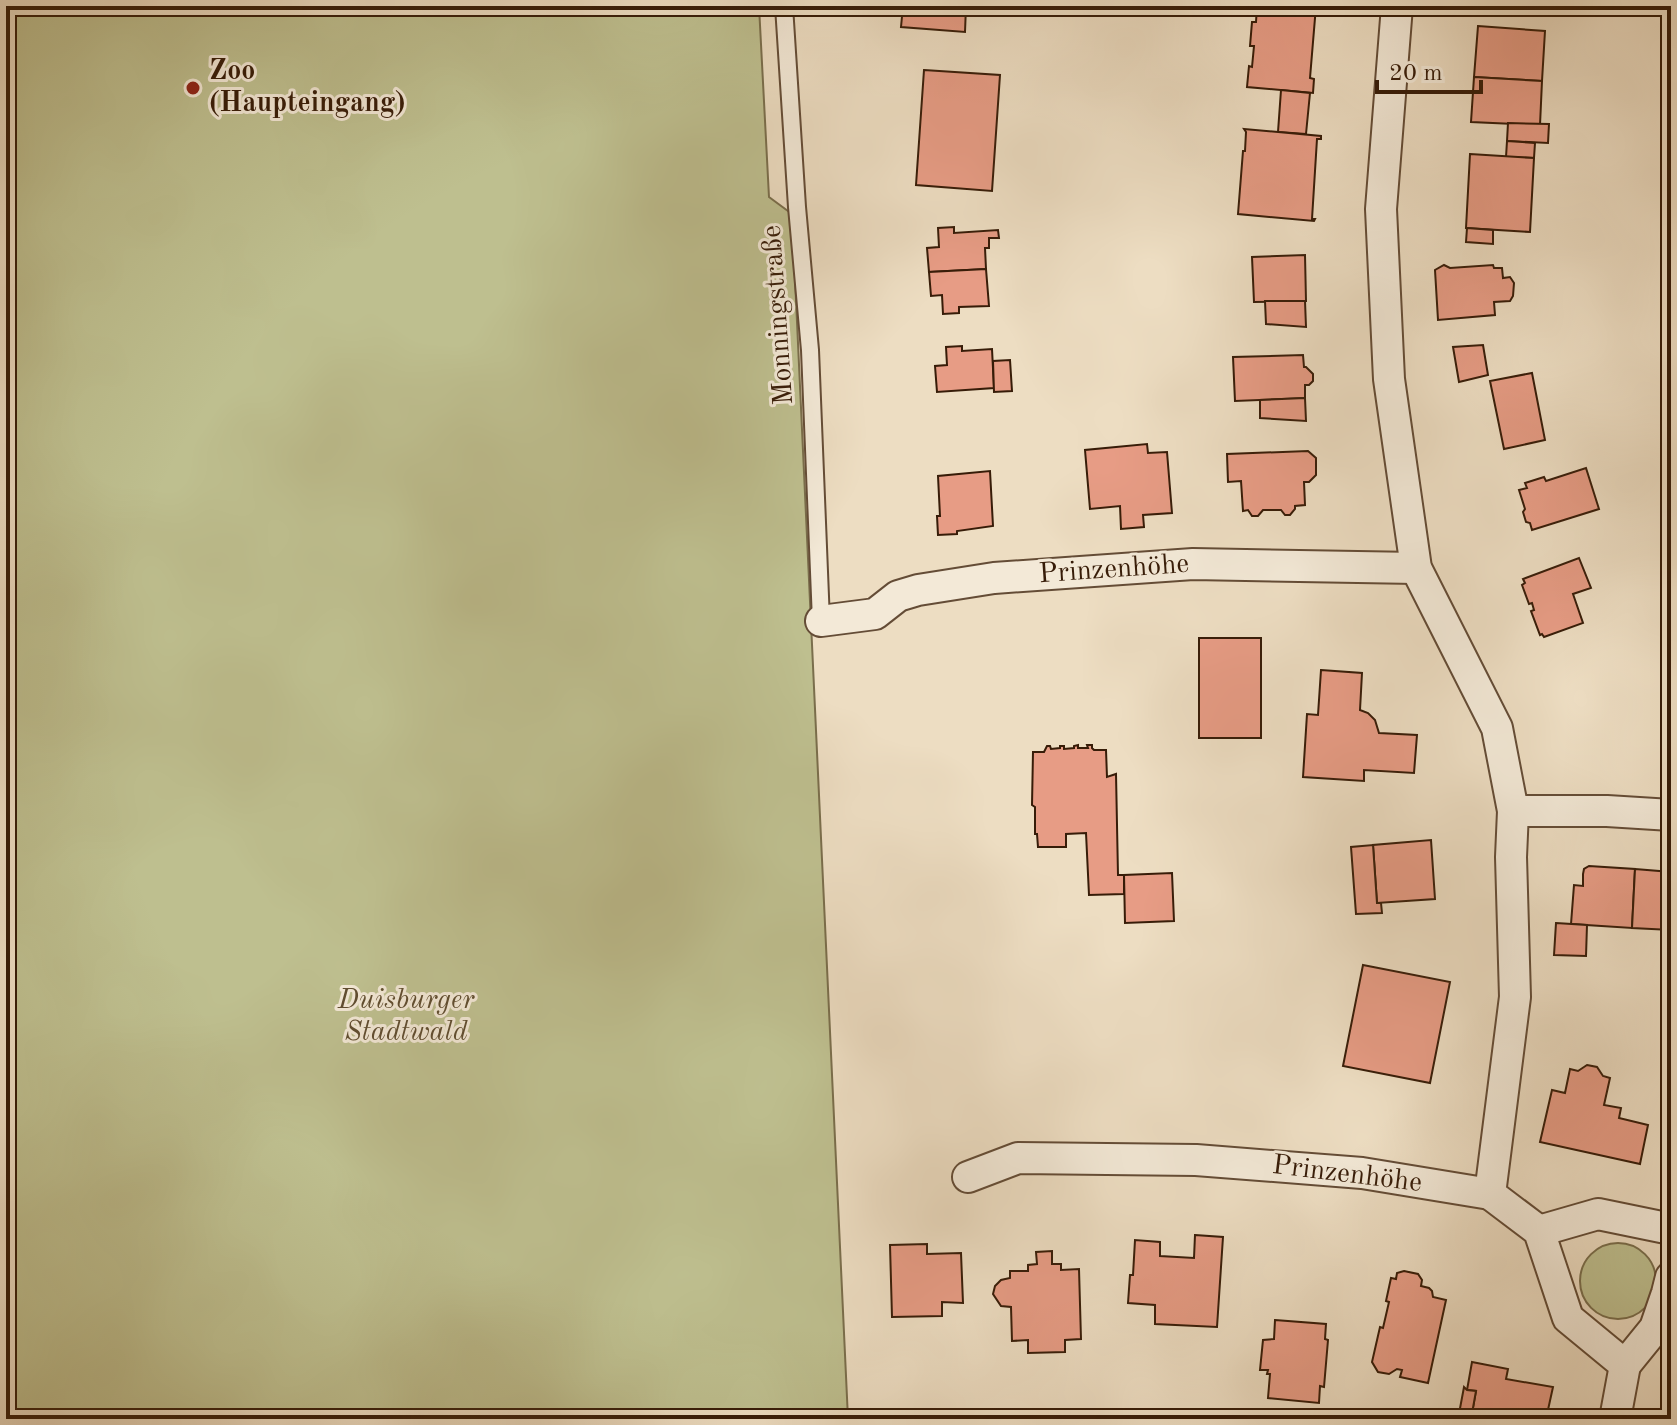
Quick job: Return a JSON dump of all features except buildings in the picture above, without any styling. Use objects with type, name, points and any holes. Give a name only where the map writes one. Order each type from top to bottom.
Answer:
[{"type":"street","points":[[1397,6],[1381,209],[1389,379],[1416,568],[1497,728],[1513,811],[1511,857],[1515,997],[1490,1194]]},
{"type":"street","name":"Prinzenhöhe","points":[[821,621],[875,614],[898,596],[918,590],[994,578],[1193,564],[1416,568]]},
{"type":"street","points":[[1513,811],[1671,815]]},
{"type":"street","name":"Prinzenhöhe","points":[[968,1177],[1018,1158],[1196,1160],[1362,1173],[1490,1194],[1539,1231]]},
{"type":"street","points":[[1625,1365],[1568,1318],[1539,1231],[1598,1214],[1671,1229]]},
{"type":"street","points":[[1615,1419],[1625,1365],[1655,1328],[1671,1277]]},
{"type":"lane","name":"Monningstraße","points":[[784,6],[810,350],[821,621]]},
{"type":"green space","name":"Duisburger Stadtwald","points":[[6,6],[759,6],[769,197],[792,214],[848,1419],[6,1419]]},
{"type":"green space","points":[[1618,1243],[1633,1246],[1645,1254],[1653,1266],[1656,1281],[1653,1296],[1645,1308],[1633,1316],[1618,1319],[1603,1316],[1591,1308],[1583,1296],[1580,1281],[1583,1266],[1591,1254],[1603,1246]]},
{"type":"place","name":"Zoo (Haupteingang)","points":[[193,88]]}]
